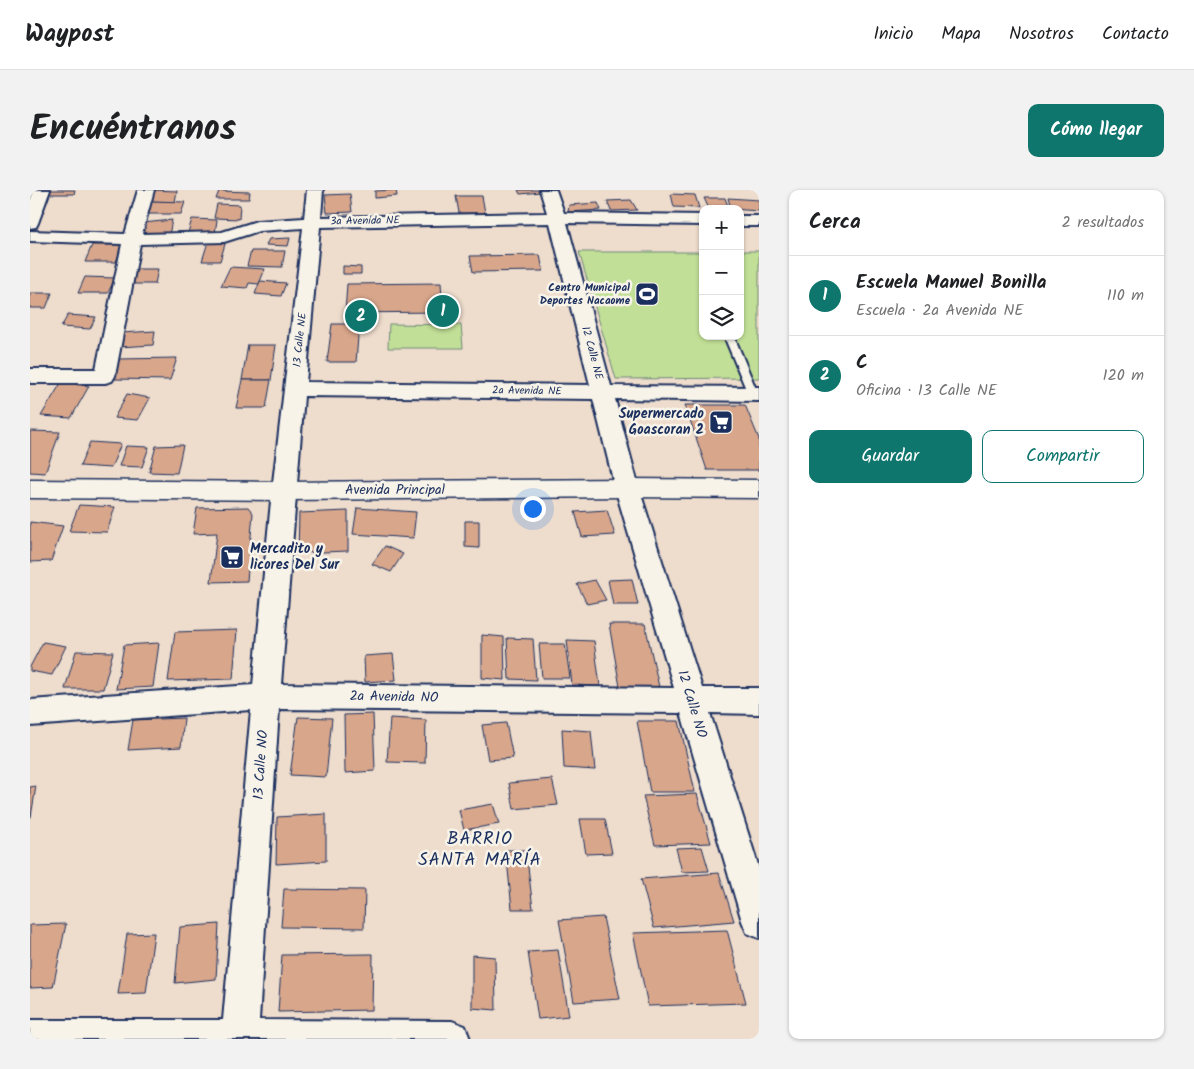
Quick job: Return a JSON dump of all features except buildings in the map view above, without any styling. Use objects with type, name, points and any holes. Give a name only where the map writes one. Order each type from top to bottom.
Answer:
[{"type":"street","points":[[30,223],[42,190]]},
{"type":"street","points":[[30,376],[105,376],[132,239],[146,190]]},
{"type":"street","name":"13 Calle NE","points":[[284,491],[315,190]]},
{"type":"street","name":"12 Calle NE","points":[[548,190],[557,218],[627,488]]},
{"type":"street","name":"3a Avenida NE","points":[[30,236],[132,239],[224,237],[257,226],[313,222],[557,218],[699,220]]},
{"type":"street","points":[[744,221],[759,221]]},
{"type":"street","name":"2a Avenida NE","points":[[295,389],[756,394]]},
{"type":"street","name":"Avenida Principal","points":[[30,489],[284,491],[627,488],[759,489]]},
{"type":"street","name":"12 Calle NO","points":[[627,488],[759,921]]},
{"type":"street","name":"13 Calle NO","points":[[240,1038],[266,696],[284,491]]},
{"type":"street","name":"2a Avenida NO","points":[[30,713],[266,696],[759,701]]},
{"type":"street","points":[[30,1038],[452,1039]]},
{"type":"lane","points":[[731,340],[756,394]]},
{"type":"green space","name":"Centro Municipal Deportes Nacaome","points":[[744,251],[759,251],[759,378],[616,379],[579,252],[699,252],[699,340],[744,340]]},
{"type":"green space","points":[[389,324],[461,325],[463,348],[388,348]]},
{"type":"place","name":"Centro Municipal Deportes Nacaome","points":[[647,294]]},
{"type":"place","name":"Escuela Manuel Bonilla","points":[[443,311]]},
{"type":"place","name":"C","points":[[361,316]]},
{"type":"place","name":"Supermercado Goascoran 2","points":[[721,422]]},
{"type":"place","name":"Mercadito y licores Del Sur","points":[[232,557]]},
{"type":"district","name":"BARRIO SANTA MARÍA","points":[[480,850]]}]
